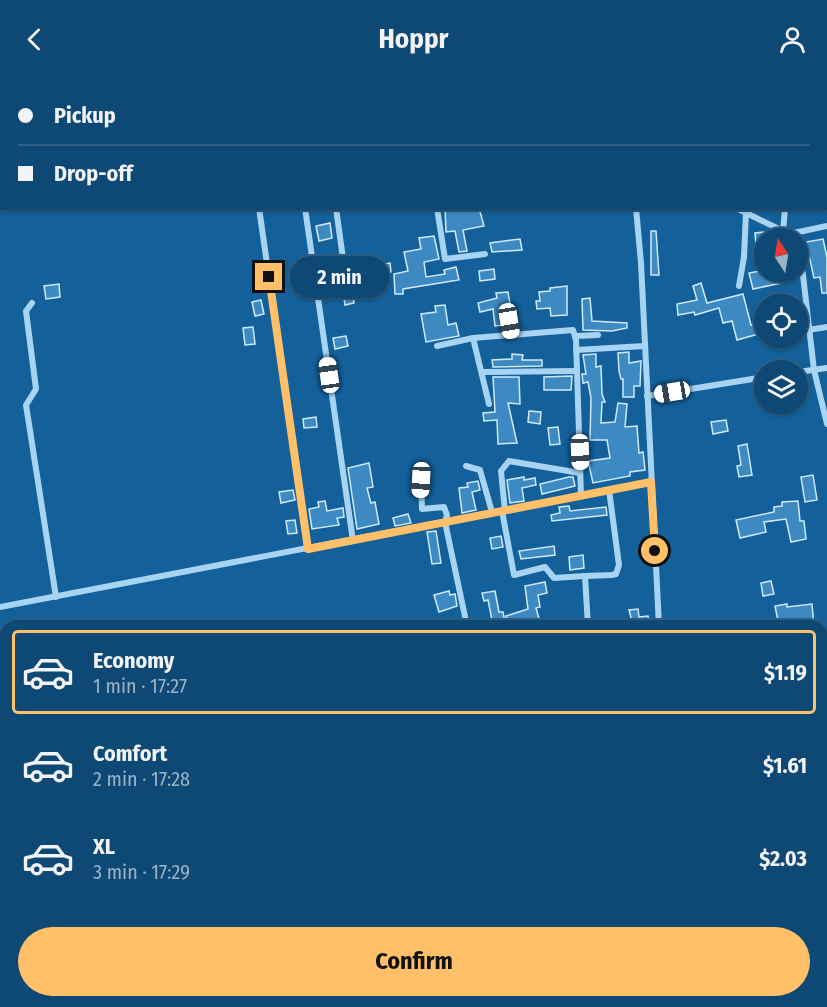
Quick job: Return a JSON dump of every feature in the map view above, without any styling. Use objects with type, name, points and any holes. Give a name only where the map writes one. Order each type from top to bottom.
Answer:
[{"type":"street","points":[[259,210],[308,549]]},
{"type":"street","points":[[305,210],[353,540]]},
{"type":"street","points":[[336,210],[344,266]]},
{"type":"street","points":[[437,210],[445,259],[485,255]]},
{"type":"street","points":[[636,210],[659,620]]},
{"type":"street","points":[[741,210],[776,228]]},
{"type":"street","points":[[783,228],[785,210]]},
{"type":"street","points":[[739,286],[747,225],[746,212]]},
{"type":"street","points":[[808,230],[827,226]]},
{"type":"street","points":[[32,303],[26,311],[36,389],[26,405],[56,597]]},
{"type":"street","points":[[507,309],[511,334]]},
{"type":"street","points":[[827,327],[808,330],[814,370],[827,423]]},
{"type":"street","points":[[436,346],[473,338],[573,330],[576,350],[581,496]]},
{"type":"street","points":[[575,336],[598,335]]},
{"type":"street","points":[[473,338],[489,404]]},
{"type":"street","points":[[576,350],[645,346]]},
{"type":"street","points":[[808,371],[827,368]]},
{"type":"street","points":[[483,372],[577,371]]},
{"type":"street","points":[[647,396],[754,379]]},
{"type":"street","points":[[580,473],[509,461],[501,471],[503,511],[514,575],[545,567],[556,579],[607,576],[618,570],[609,490]]},
{"type":"street","points":[[466,466],[480,470],[492,512]]},
{"type":"street","points":[[421,480],[420,507],[425,510],[444,507],[447,514],[444,522],[466,620]]},
{"type":"street","points":[[0,607],[651,482]]},
{"type":"street","points":[[585,576],[588,620]]},
{"type":"building","points":[[445,210],[480,210],[484,226],[463,230],[467,251],[459,252],[455,231],[446,232]]},
{"type":"building","points":[[330,223],[332,238],[319,241],[316,226]]},
{"type":"building","points":[[651,231],[656,231],[659,275],[651,275]]},
{"type":"building","points":[[434,236],[439,259],[424,262],[426,277],[445,274],[444,270],[456,267],[459,280],[403,289],[403,294],[395,294],[394,274],[408,271],[404,252],[421,249],[419,238]]},
{"type":"building","points":[[520,239],[522,250],[492,252],[490,243]]},
{"type":"building","points":[[823,239],[827,257],[827,293],[822,293],[820,277],[814,278],[808,242]]},
{"type":"building","points":[[334,257],[336,265],[322,269],[320,261]]},
{"type":"building","points":[[390,263],[391,272],[380,274],[378,265]]},
{"type":"building","points":[[494,269],[495,279],[480,281],[479,271]]},
{"type":"building","points":[[754,272],[754,282],[782,283],[753,289],[749,273]]},
{"type":"building","points":[[701,283],[707,303],[743,294],[751,325],[754,324],[754,335],[737,340],[732,321],[723,323],[719,308],[695,315],[694,312],[678,315],[677,304],[697,300],[693,286]]},
{"type":"building","points":[[59,284],[60,297],[46,299],[44,286]]},
{"type":"building","points":[[567,286],[567,315],[551,316],[550,308],[537,309],[536,301],[540,301],[539,292]]},
{"type":"building","points":[[352,290],[354,303],[345,305],[343,291]]},
{"type":"building","points":[[508,292],[510,304],[502,308],[504,325],[495,326],[493,309],[480,312],[478,303],[497,298],[496,293]]},
{"type":"building","points":[[590,298],[592,321],[627,323],[627,328],[612,331],[583,330],[582,299]]},
{"type":"building","points":[[261,300],[264,314],[255,316],[252,302]]},
{"type":"building","points":[[445,305],[448,325],[456,323],[459,336],[426,342],[421,314],[436,312],[435,306]]},
{"type":"building","points":[[253,327],[255,344],[245,345],[243,328]]},
{"type":"building","points":[[346,336],[348,346],[335,349],[333,338]]},
{"type":"building","points":[[629,352],[629,363],[641,361],[640,386],[634,386],[634,397],[623,397],[623,379],[619,371],[618,353]]},
{"type":"building","points":[[512,354],[523,355],[522,360],[542,360],[542,366],[493,367],[492,360],[512,359]]},
{"type":"building","points":[[596,354],[596,367],[601,366],[602,394],[605,402],[602,402],[601,423],[615,422],[618,403],[627,404],[625,427],[637,426],[639,453],[643,452],[645,470],[630,472],[630,476],[593,483],[588,461],[610,458],[607,440],[590,440],[591,398],[588,382],[583,383],[582,374],[586,374],[583,355]]},
{"type":"building","points":[[572,376],[571,390],[544,390],[544,377]]},
{"type":"building","points":[[493,377],[519,377],[520,404],[508,403],[517,443],[498,444],[497,420],[484,421],[483,413],[495,412]]},
{"type":"building","points":[[529,411],[541,412],[540,424],[528,422]]},
{"type":"building","points":[[316,417],[317,427],[304,428],[303,419]]},
{"type":"building","points":[[726,420],[728,431],[713,434],[711,422]]},
{"type":"building","points":[[558,427],[560,444],[550,445],[548,428]]},
{"type":"building","points":[[747,444],[752,475],[739,477],[737,466],[741,465],[738,446]]},
{"type":"building","points":[[369,463],[373,487],[367,488],[371,503],[375,502],[379,524],[357,529],[348,468]]},
{"type":"building","points":[[813,475],[817,500],[805,502],[801,477]]},
{"type":"building","points":[[524,477],[524,480],[535,478],[536,485],[522,488],[524,501],[510,503],[507,480]]},
{"type":"building","points":[[573,477],[575,486],[542,494],[540,484]]},
{"type":"building","points":[[478,481],[480,490],[472,492],[476,510],[462,513],[459,488],[468,487],[467,483]]},
{"type":"building","points":[[293,490],[295,500],[281,503],[279,492]]},
{"type":"building","points":[[325,501],[327,511],[343,508],[344,517],[337,518],[339,525],[312,529],[309,509],[319,507],[318,502]]},
{"type":"building","points":[[798,501],[800,521],[804,521],[806,539],[791,542],[786,519],[764,522],[766,532],[740,538],[736,520],[774,512],[774,507],[782,506],[782,502]]},
{"type":"building","points":[[569,506],[570,511],[606,507],[607,515],[552,521],[551,515],[560,513],[559,507]]},
{"type":"building","points":[[408,514],[411,523],[395,526],[393,518]]},
{"type":"building","points":[[295,520],[297,533],[288,534],[286,521]]},
{"type":"building","points":[[436,531],[441,563],[432,564],[427,532]]},
{"type":"building","points":[[501,536],[503,547],[492,549],[490,538]]},
{"type":"building","points":[[554,546],[555,555],[521,559],[519,551]]},
{"type":"building","points":[[583,555],[584,568],[570,570],[569,557]]},
{"type":"building","points":[[771,581],[774,594],[763,596],[761,583]]},
{"type":"building","points":[[545,582],[547,593],[538,595],[540,607],[536,608],[539,620],[507,620],[506,616],[528,609],[525,586]]},
{"type":"building","points":[[449,591],[450,595],[455,594],[457,606],[439,612],[434,595]]},
{"type":"building","points":[[495,591],[499,612],[503,612],[505,620],[492,620],[488,600],[484,601],[482,593]]},
{"type":"building","points":[[812,604],[813,620],[778,620],[775,606]]},
{"type":"building","points":[[638,609],[639,617],[648,616],[648,620],[632,620],[629,610]]},
{"type":"route","points":[[269,277],[308,549],[651,482],[655,551]]}]
